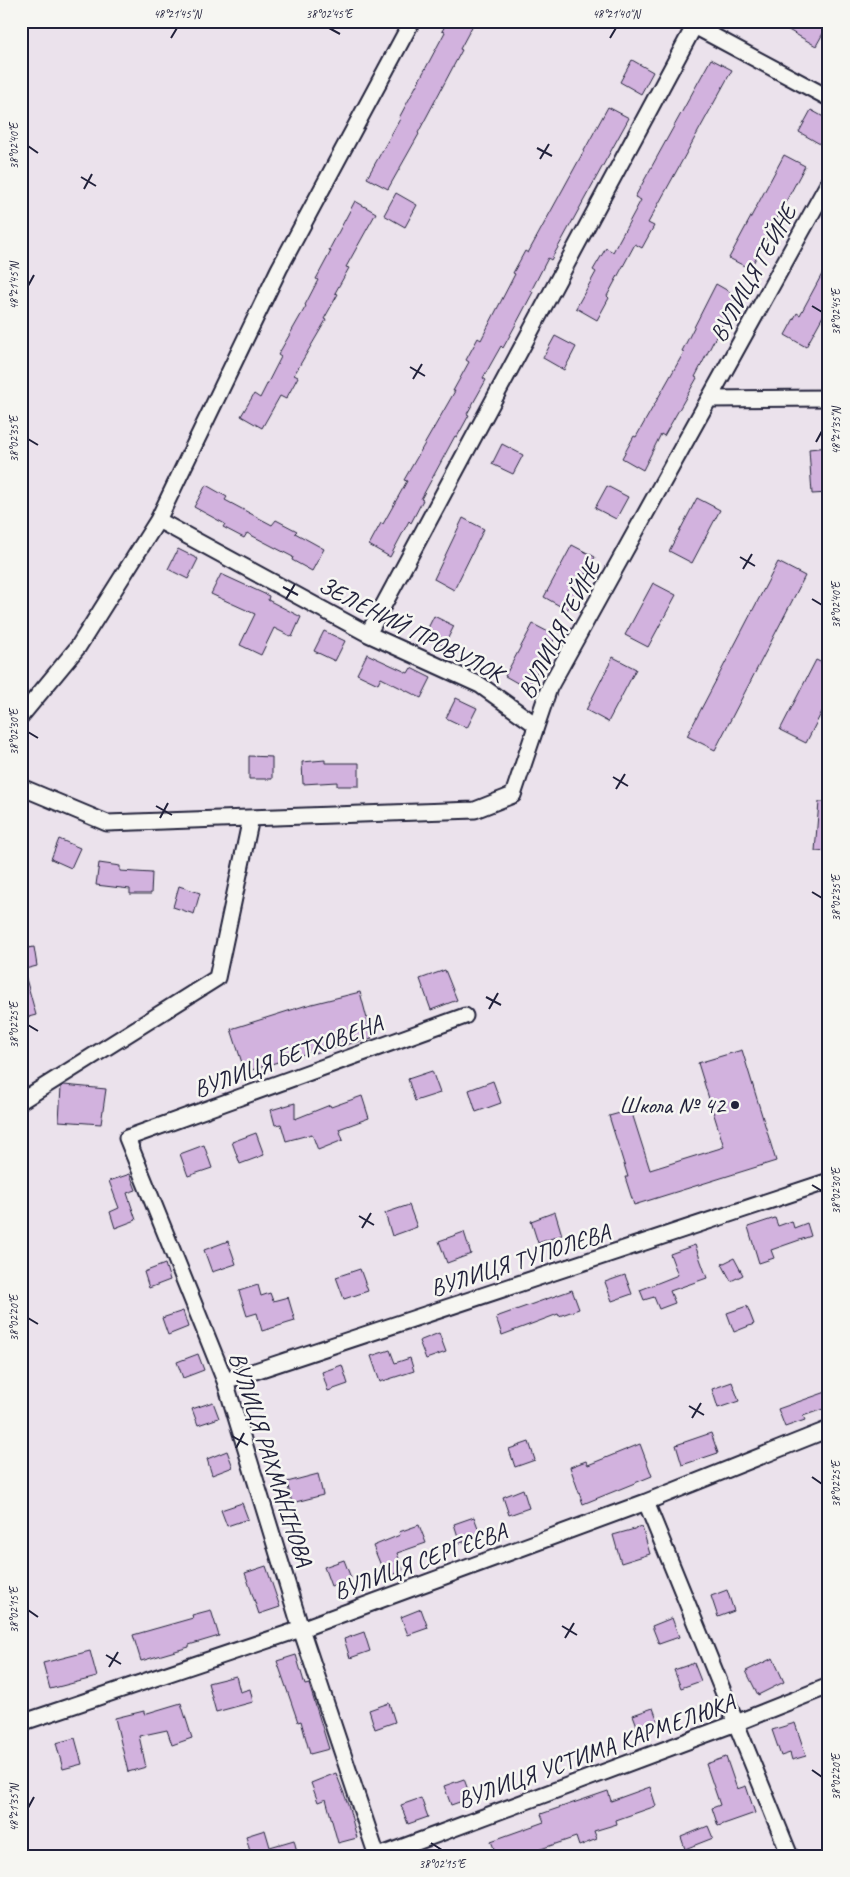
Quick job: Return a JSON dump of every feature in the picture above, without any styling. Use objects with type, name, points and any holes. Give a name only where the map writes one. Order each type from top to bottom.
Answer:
[{"type":"street","points":[[21,716],[78,647],[158,520],[279,269],[412,21]]},
{"type":"street","points":[[368,634],[692,23],[829,98]]},
{"type":"street","name":"ВУЛИЦЯ ГЕЙНЕ","points":[[21,787],[107,823],[475,810],[513,795],[549,688],[829,182]]},
{"type":"street","points":[[709,399],[829,398]]},
{"type":"street","name":"ЗЕЛЕНИЙ ПРОВУЛОК","points":[[158,520],[368,634],[480,685],[536,725]]},
{"type":"street","points":[[21,1101],[217,978],[251,818]]},
{"type":"street","name":"ВУЛИЦЯ БЕТХОВЕНА","points":[[127,1138],[465,1016]]},
{"type":"street","name":"ВУЛИЦЯ РАХМАНІНОВА","points":[[127,1138],[225,1381],[301,1629],[378,1856]]},
{"type":"street","name":"ВУЛИЦЯ ТУПОЛЄВА","points":[[225,1381],[829,1181]]},
{"type":"street","name":"ВУЛИЦЯ СЕРГЄЄВА","points":[[21,1723],[301,1629],[646,1502],[829,1429]]},
{"type":"street","points":[[646,1502],[790,1856]]},
{"type":"street","name":"ВУЛИЦЯ УСТИМА КАРМЕЛЮКА","points":[[378,1856],[829,1686]]},
{"type":"building","points":[[448,21],[475,21],[419,134],[388,189],[367,178],[445,32],[442,31]]},
{"type":"building","points":[[773,21],[815,21],[826,28],[816,46]]},
{"type":"building","points":[[711,59],[732,70],[648,223],[654,226],[642,248],[635,244],[607,296],[609,298],[597,320],[576,308],[596,272],[593,270],[606,248],[613,252],[641,200],[635,197]]},
{"type":"building","points":[[632,60],[653,72],[641,94],[620,82]]},
{"type":"building","points":[[608,107],[629,118],[551,260],[548,258],[515,326],[483,378],[486,380],[467,414],[469,415],[457,437],[455,436],[421,499],[423,500],[411,523],[409,521],[390,557],[369,545],[381,523],[383,524],[407,481],[404,480],[455,391],[453,391],[469,362],[466,360],[478,338],[481,340],[525,251],[528,253]]},
{"type":"building","points":[[811,110],[829,120],[829,127],[820,144],[799,132]]},
{"type":"building","points":[[784,155],[805,166],[750,269],[729,258]]},
{"type":"building","points":[[396,193],[417,205],[405,227],[384,215]]},
{"type":"building","points":[[355,201],[376,213],[346,267],[349,268],[335,293],[338,294],[324,319],[326,320],[294,375],[298,377],[286,399],[280,396],[262,428],[241,416],[254,394],[260,398],[281,357],[278,355],[306,306],[318,280],[316,279],[331,251],[329,250]]},
{"type":"building","points":[[829,261],[829,305],[806,347],[785,335],[797,313],[800,315]]},
{"type":"building","points":[[716,284],[737,296],[695,377],[697,378],[664,436],[661,434],[643,470],[622,458],[684,352],[682,351]]},
{"type":"building","points":[[555,336],[576,347],[564,370],[543,358]]},
{"type":"building","points":[[502,444],[523,455],[513,474],[492,464]]},
{"type":"building","points":[[829,447],[829,493],[812,494],[809,449]]},
{"type":"building","points":[[206,485],[227,497],[225,500],[272,525],[276,520],[324,549],[312,571],[292,560],[293,557],[247,533],[244,538],[223,527],[225,524],[194,507]]},
{"type":"building","points":[[607,486],[628,497],[616,519],[595,508]]},
{"type":"building","points":[[697,498],[720,510],[692,563],[669,551]]},
{"type":"building","points":[[463,518],[484,529],[454,590],[434,579]]},
{"type":"building","points":[[572,545],[595,557],[567,610],[544,597]]},
{"type":"building","points":[[178,549],[198,559],[188,579],[168,569]]},
{"type":"building","points":[[778,562],[805,576],[715,750],[687,736]]},
{"type":"building","points":[[221,574],[269,596],[268,600],[301,617],[292,637],[274,628],[261,655],[240,645],[255,614],[211,594]]},
{"type":"building","points":[[653,583],[676,595],[648,647],[625,635]]},
{"type":"building","points":[[434,616],[454,626],[444,646],[424,636]]},
{"type":"building","points":[[533,624],[556,636],[528,689],[505,676]]},
{"type":"building","points":[[324,631],[345,641],[335,661],[314,651]]},
{"type":"building","points":[[367,654],[408,673],[411,668],[431,678],[421,698],[381,678],[378,684],[357,674]]},
{"type":"building","points":[[613,657],[636,669],[608,722],[586,710]]},
{"type":"building","points":[[816,660],[829,666],[829,698],[806,743],[780,730]]},
{"type":"building","points":[[456,698],[477,708],[467,728],[446,718]]},
{"type":"building","points":[[249,756],[272,757],[272,779],[249,779]]},
{"type":"building","points":[[325,760],[325,763],[359,763],[359,786],[337,786],[337,782],[303,784],[302,762]]},
{"type":"building","points":[[819,802],[829,802],[829,852],[815,851]]},
{"type":"building","points":[[59,839],[80,848],[71,868],[51,859]]},
{"type":"building","points":[[99,863],[120,866],[120,871],[152,873],[151,894],[130,894],[130,889],[96,885]]},
{"type":"building","points":[[179,886],[200,893],[194,914],[173,907]]},
{"type":"building","points":[[34,947],[37,966],[21,970],[21,949]]},
{"type":"building","points":[[445,970],[457,1000],[431,1010],[420,979]]},
{"type":"building","points":[[21,975],[25,975],[36,1015],[21,1019]]},
{"type":"building","points":[[360,992],[372,1038],[315,1053],[314,1051],[245,1072],[231,1029],[304,1006]]},
{"type":"building","name":"Школа № 42","points":[[742,1050],[776,1161],[634,1205],[625,1177],[628,1177],[609,1116],[631,1110],[650,1170],[724,1147],[698,1063]]},
{"type":"building","points":[[432,1071],[440,1093],[415,1101],[408,1079]]},
{"type":"building","points":[[493,1081],[501,1103],[476,1112],[469,1090]]},
{"type":"building","points":[[64,1085],[106,1089],[101,1124],[59,1121],[61,1087]]},
{"type":"building","points":[[362,1096],[369,1118],[339,1129],[343,1140],[318,1150],[312,1134],[286,1141],[281,1124],[275,1125],[271,1110],[295,1103],[295,1119],[330,1105],[331,1107]]},
{"type":"building","points":[[256,1133],[264,1155],[240,1164],[232,1142]]},
{"type":"building","points":[[204,1145],[212,1168],[188,1176],[180,1154]]},
{"type":"building","points":[[130,1174],[136,1190],[127,1193],[136,1220],[115,1228],[110,1212],[119,1208],[109,1181]]},
{"type":"building","points":[[409,1205],[417,1227],[392,1236],[385,1213]]},
{"type":"building","points":[[555,1212],[562,1235],[538,1243],[531,1221]]},
{"type":"building","points":[[775,1218],[778,1226],[792,1221],[794,1228],[807,1223],[811,1236],[771,1250],[774,1258],[759,1263],[748,1227]]},
{"type":"building","points":[[464,1232],[471,1254],[447,1263],[439,1241]]},
{"type":"building","points":[[228,1241],[236,1264],[212,1272],[204,1250]]},
{"type":"building","points":[[695,1245],[707,1278],[670,1291],[675,1303],[659,1309],[654,1297],[644,1300],[640,1290],[678,1275],[670,1254]]},
{"type":"building","points":[[734,1258],[743,1275],[731,1281],[722,1264]]},
{"type":"building","points":[[165,1264],[170,1280],[149,1288],[144,1272]]},
{"type":"building","points":[[360,1269],[368,1291],[344,1299],[336,1277]]},
{"type":"building","points":[[625,1275],[632,1294],[612,1301],[605,1282]]},
{"type":"building","points":[[258,1285],[261,1296],[270,1293],[273,1301],[288,1297],[295,1321],[262,1331],[257,1313],[247,1316],[239,1291]]},
{"type":"building","points":[[572,1290],[579,1309],[559,1316],[558,1314],[502,1335],[496,1317]]},
{"type":"building","points":[[747,1306],[754,1324],[734,1332],[727,1313]]},
{"type":"building","points":[[183,1311],[188,1327],[168,1335],[162,1318]]},
{"type":"building","points":[[439,1333],[446,1352],[426,1359],[419,1341]]},
{"type":"building","points":[[390,1350],[395,1363],[410,1358],[414,1371],[380,1382],[371,1356]]},
{"type":"building","points":[[198,1354],[204,1370],[183,1378],[177,1362]]},
{"type":"building","points":[[342,1365],[348,1384],[328,1391],[322,1372]]},
{"type":"building","points":[[732,1382],[739,1401],[718,1408],[712,1389]]},
{"type":"building","points":[[829,1391],[829,1407],[803,1416],[805,1420],[785,1427],[778,1409]]},
{"type":"building","points":[[213,1402],[219,1418],[198,1425],[192,1409]]},
{"type":"building","points":[[711,1433],[718,1453],[682,1465],[676,1445]]},
{"type":"building","points":[[529,1442],[535,1460],[515,1467],[509,1449]]},
{"type":"building","points":[[640,1444],[652,1476],[583,1504],[570,1467],[586,1461],[588,1465]]},
{"type":"building","points":[[227,1451],[233,1467],[212,1475],[207,1459]]},
{"type":"building","points":[[318,1474],[323,1495],[292,1503],[287,1482]]},
{"type":"building","points":[[523,1489],[529,1508],[509,1515],[503,1497]]},
{"type":"building","points":[[242,1503],[248,1519],[227,1526],[221,1510]]},
{"type":"building","points":[[474,1517],[481,1536],[460,1543],[454,1524]]},
{"type":"building","points":[[419,1525],[426,1543],[397,1553],[403,1570],[386,1578],[373,1546],[400,1535],[399,1532]]},
{"type":"building","points":[[642,1527],[650,1554],[621,1563],[613,1535]]},
{"type":"building","points":[[344,1560],[351,1578],[331,1586],[324,1567]]},
{"type":"building","points":[[266,1566],[280,1607],[259,1614],[245,1573]]},
{"type":"building","points":[[727,1590],[734,1611],[718,1617],[711,1596]]},
{"type":"building","points":[[421,1609],[428,1628],[408,1635],[401,1617]]},
{"type":"building","points":[[211,1610],[219,1636],[141,1661],[133,1635],[193,1618],[192,1615]]},
{"type":"building","points":[[672,1618],[679,1637],[659,1644],[652,1626]]},
{"type":"building","points":[[364,1632],[370,1651],[350,1658],[344,1639]]},
{"type":"building","points":[[90,1651],[97,1677],[50,1689],[43,1663]]},
{"type":"building","points":[[296,1655],[305,1685],[309,1684],[329,1749],[310,1754],[301,1721],[298,1722],[277,1661]]},
{"type":"building","points":[[773,1658],[784,1682],[758,1695],[746,1671]]},
{"type":"building","points":[[694,1663],[701,1681],[681,1688],[674,1670]]},
{"type":"building","points":[[236,1676],[240,1692],[250,1689],[253,1702],[216,1712],[208,1683]]},
{"type":"building","points":[[181,1703],[192,1738],[172,1745],[167,1730],[139,1736],[146,1767],[128,1772],[115,1718],[144,1711],[144,1714]]},
{"type":"building","points":[[389,1703],[395,1722],[375,1729],[369,1710]]},
{"type":"building","points":[[653,1708],[660,1727],[640,1734],[633,1715]]},
{"type":"building","points":[[795,1723],[806,1756],[792,1760],[790,1753],[781,1756],[772,1730]]},
{"type":"building","points":[[75,1738],[82,1764],[63,1769],[56,1743]]},
{"type":"building","points":[[726,1757],[737,1789],[746,1786],[755,1813],[718,1826],[712,1808],[720,1805],[706,1764]]},
{"type":"building","points":[[336,1773],[348,1804],[357,1838],[338,1843],[326,1799],[318,1802],[311,1783]]},
{"type":"building","points":[[464,1779],[471,1798],[451,1805],[444,1786]]},
{"type":"building","points":[[650,1787],[656,1806],[616,1820],[617,1824],[594,1831],[597,1839],[579,1846],[576,1837],[532,1852],[533,1856],[497,1856],[491,1841],[544,1822],[541,1814],[608,1791],[611,1801]]},
{"type":"building","points":[[421,1798],[428,1817],[408,1824],[401,1805]]},
{"type":"building","points":[[708,1826],[713,1838],[685,1849],[681,1837]]},
{"type":"building","points":[[265,1830],[270,1847],[294,1840],[298,1856],[251,1856],[246,1836]]},
{"type":"place","name":"Школа № 42","points":[[735,1105]]}]
